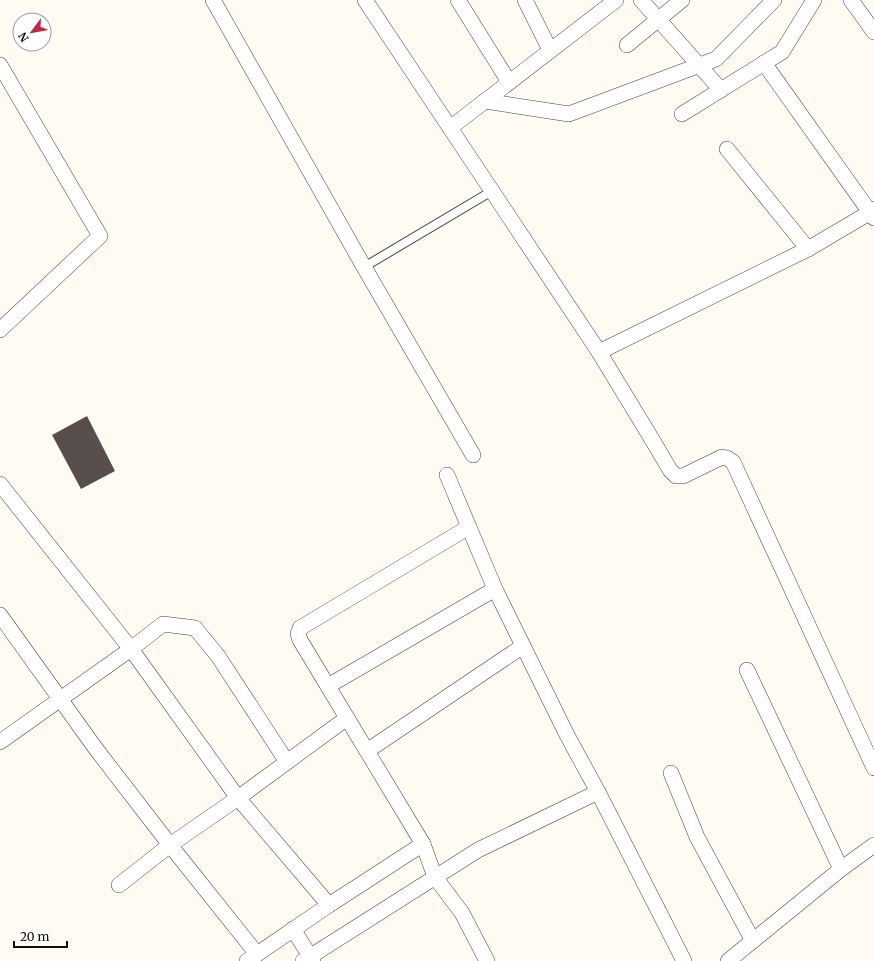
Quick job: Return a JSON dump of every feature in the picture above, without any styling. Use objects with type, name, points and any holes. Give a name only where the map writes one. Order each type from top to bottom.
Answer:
[{"type":"street","points":[[213,0],[364,267],[473,455]]},
{"type":"street","points":[[365,0],[599,352],[670,470],[676,476],[683,476],[722,457],[733,462],[874,768]]},
{"type":"street","points":[[458,0],[509,82]]},
{"type":"street","points":[[525,0],[550,50]]},
{"type":"street","points":[[450,128],[616,0]]},
{"type":"street","points":[[642,0],[721,90]]},
{"type":"street","points":[[627,45],[682,0]]},
{"type":"street","points":[[485,101],[569,114],[716,59],[774,0]]},
{"type":"street","points":[[682,114],[782,52],[814,0]]},
{"type":"street","points":[[851,0],[872,25]]},
{"type":"street","points":[[599,352],[808,249],[872,213],[764,63]]},
{"type":"street","points":[[0,65],[100,236],[0,330]]},
{"type":"street","points":[[727,149],[808,249]]},
{"type":"street","points":[[447,475],[495,589],[567,735],[598,792],[684,961]]},
{"type":"street","points":[[0,484],[131,649],[238,798],[329,905]]},
{"type":"street","points":[[469,527],[300,628],[298,634],[300,640],[424,844],[435,877],[462,913],[487,961]]},
{"type":"street","points":[[328,686],[495,589]]},
{"type":"street","points":[[0,616],[96,749],[170,845],[252,958],[329,905],[424,844]]},
{"type":"street","points":[[0,742],[131,649],[163,624],[195,628],[218,656],[287,762]]},
{"type":"street","points":[[367,751],[523,646]]},
{"type":"street","points":[[748,670],[841,869]]},
{"type":"street","points":[[119,885],[170,845],[238,798],[347,718]]},
{"type":"street","points":[[671,773],[697,837],[753,941]]},
{"type":"street","points":[[293,929],[308,959],[478,850],[598,792]]},
{"type":"street","points":[[728,961],[841,869],[874,845]]},
{"type":"lane","points":[[364,267],[492,191]]},
{"type":"building","points":[[87,416],[115,471],[81,489],[52,435]]}]
